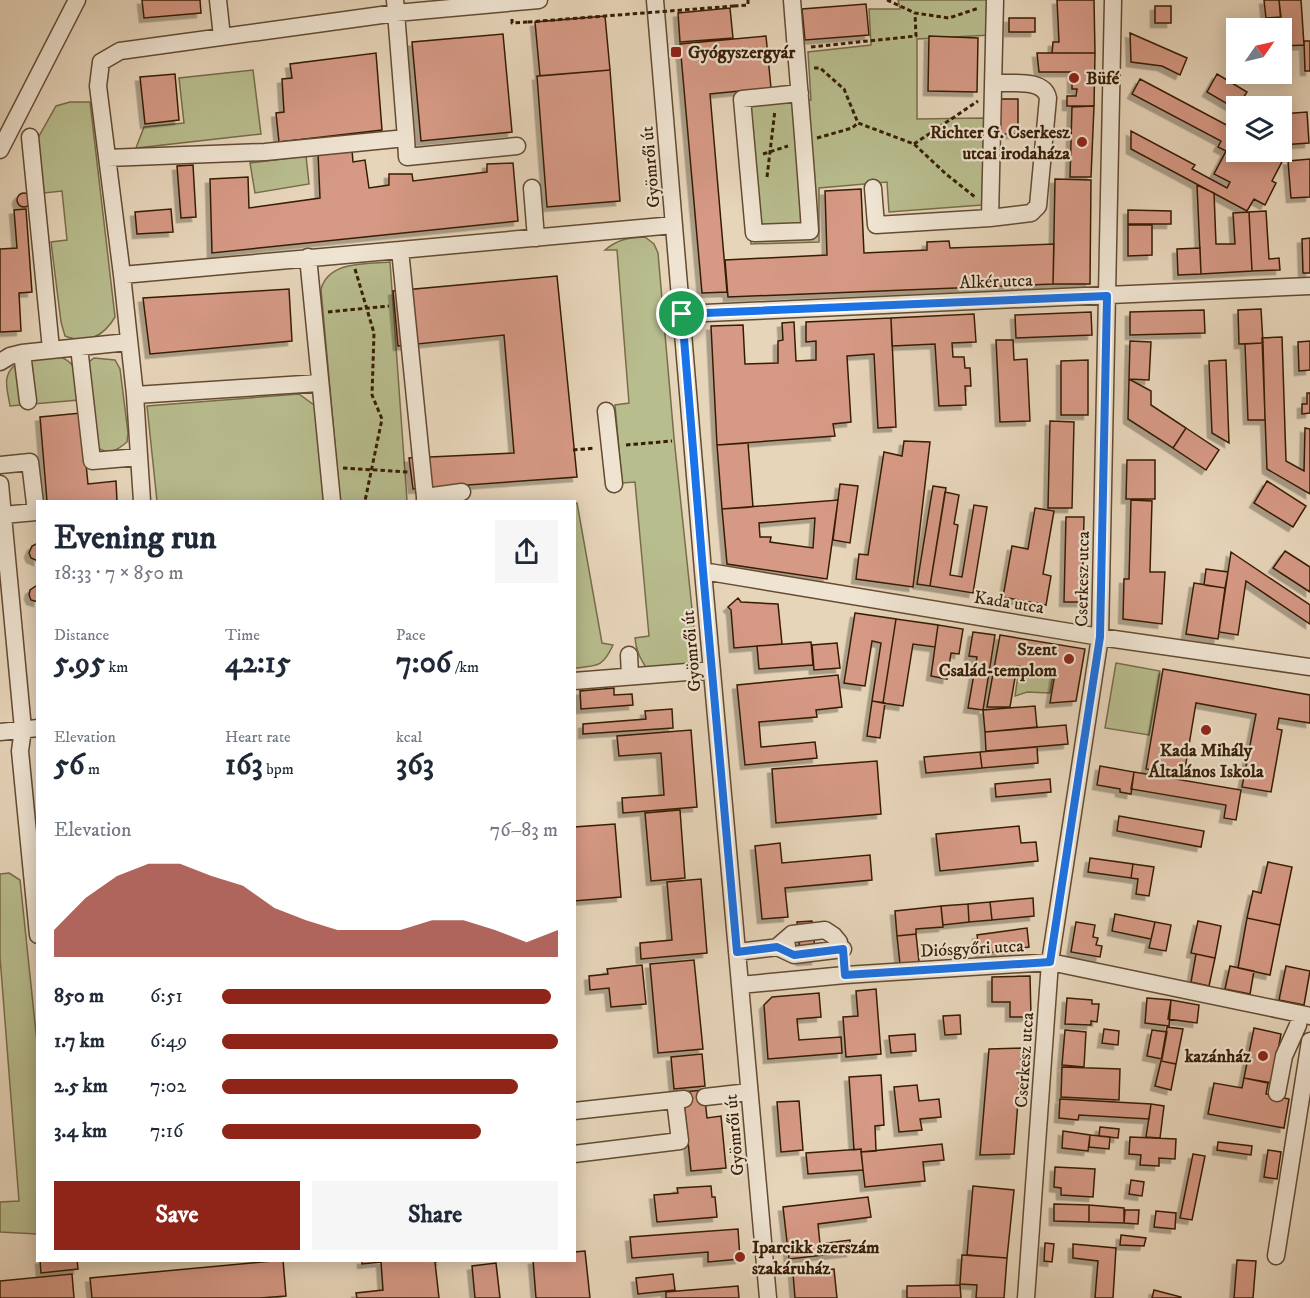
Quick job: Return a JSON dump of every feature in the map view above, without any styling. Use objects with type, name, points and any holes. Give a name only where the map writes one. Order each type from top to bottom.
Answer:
[{"type":"street","points":[[0,150],[77,0]]},
{"type":"street","points":[[219,0],[222,37]]},
{"type":"street","points":[[142,500],[135,395],[98,86],[101,62],[120,51],[222,37],[396,7],[539,0]]},
{"type":"street","name":"Gyömrői út","points":[[655,0],[768,1298]]},
{"type":"street","points":[[792,0],[800,93],[810,231],[754,233],[742,99],[800,93]]},
{"type":"street","name":"Cserkesz utca","points":[[1026,1298],[1050,962],[1100,637],[1113,0]]},
{"type":"street","points":[[990,218],[995,2]]},
{"type":"street","points":[[396,7],[407,157],[517,146]]},
{"type":"street","points":[[873,188],[876,225],[990,218],[1031,213],[1038,206],[1048,98],[1046,91],[1040,86],[993,86]]},
{"type":"street","points":[[30,137],[51,350]]},
{"type":"street","points":[[107,158],[265,152],[406,138]]},
{"type":"street","points":[[532,188],[536,238]]},
{"type":"street","points":[[122,275],[674,225]]},
{"type":"street","points":[[400,249],[425,499],[462,492]]},
{"type":"street","points":[[308,258],[332,500]]},
{"type":"street","name":"Alkér utca","points":[[682,314],[1310,286]]},
{"type":"street","points":[[0,362],[22,353],[128,342]]},
{"type":"street","points":[[79,347],[92,461],[139,457]]},
{"type":"street","points":[[22,353],[28,401]]},
{"type":"street","points":[[135,395],[319,383]]},
{"type":"street","points":[[606,411],[614,484]]},
{"type":"street","points":[[0,465],[30,462],[36,512],[3,515]]},
{"type":"street","points":[[0,484],[30,729],[20,752],[36,915]]},
{"type":"street","name":"Kada utca","points":[[703,571],[1100,637],[1310,667]]},
{"type":"street","points":[[629,656],[630,676]]},
{"type":"street","points":[[576,681],[712,670]]},
{"type":"street","points":[[0,732],[30,729]]},
{"type":"street","points":[[737,952],[777,947],[794,955],[841,946],[845,975]]},
{"type":"street","name":"Diósgyőri utca","points":[[740,985],[845,975],[1050,962],[1305,1015]]},
{"type":"street","points":[[1278,1093],[1284,1056],[1305,1015]]},
{"type":"street","points":[[1276,1256],[1310,1041]]},
{"type":"street","points":[[705,1097],[749,1092]]},
{"type":"street","points":[[576,1111],[679,1100],[680,1142],[576,1154]]},
{"type":"path","points":[[513,23],[748,5],[748,0]]},
{"type":"path","points":[[887,0],[915,13],[949,18],[995,2]]},
{"type":"path","points":[[796,49],[916,36],[915,13]]},
{"type":"path","points":[[798,69],[820,68],[844,89],[858,123],[914,144],[975,197],[990,218]]},
{"type":"path","points":[[914,144],[961,114],[993,86]]},
{"type":"path","points":[[766,185],[777,96]]},
{"type":"path","points":[[351,254],[374,333],[372,395],[382,419],[365,500]]},
{"type":"path","points":[[313,313],[389,306]]},
{"type":"path","points":[[329,468],[411,472]]},
{"type":"green space","points":[[898,0],[989,0],[990,35],[917,39],[917,119],[984,118],[982,205],[889,212],[887,182],[819,188],[819,242],[751,244],[737,105],[811,100],[808,52],[871,45],[869,9],[900,9]]},
{"type":"green space","points":[[253,70],[261,134],[136,148],[144,127],[184,123],[179,78]]},
{"type":"green space","points":[[70,102],[90,102],[115,317],[100,334],[81,340],[65,336],[61,322],[51,242],[67,240],[62,191],[44,193],[38,138],[56,106]]},
{"type":"green space","points":[[306,156],[309,184],[255,193],[250,163]]},
{"type":"green space","points":[[645,237],[654,244],[658,253],[674,438],[696,647],[692,661],[680,668],[647,669],[636,647],[635,638],[649,636],[635,482],[622,483],[615,405],[629,403],[617,250],[605,250],[614,243]]},
{"type":"green space","points":[[390,262],[407,500],[340,500],[321,289],[325,280],[332,273],[359,264]]},
{"type":"green space","points":[[61,357],[75,369],[79,400],[10,406],[7,378],[15,365],[29,359]]},
{"type":"green space","points":[[94,358],[115,360],[120,369],[128,433],[127,442],[110,452],[93,444],[86,364]]},
{"type":"green space","points":[[299,394],[318,408],[326,500],[157,500],[147,406]]},
{"type":"green space","points":[[576,503],[602,643],[613,645],[603,661],[589,667],[576,668]]},
{"type":"green space","points":[[1116,663],[1160,671],[1149,735],[1105,728]]},
{"type":"green space","points":[[1019,669],[1053,674],[1050,693],[1027,692],[1015,696]]},
{"type":"green space","points":[[9,873],[20,880],[36,1033],[36,1234],[0,1232],[0,1202],[19,1201],[0,957],[0,874]]},
{"type":"building","points":[[142,0],[200,0],[201,13],[144,18]]},
{"type":"building","points":[[1057,0],[1094,0],[1095,53],[1052,53],[1053,42],[1059,42]]},
{"type":"building","points":[[1264,0],[1279,0],[1281,17],[1266,18]]},
{"type":"building","points":[[1279,0],[1301,0],[1304,45],[1292,46],[1292,18],[1281,18]]},
{"type":"building","points":[[866,4],[869,35],[805,40],[802,9]]},
{"type":"building","points":[[1155,6],[1171,6],[1171,23],[1155,23]]},
{"type":"building","points":[[730,8],[733,38],[680,42],[678,13]]},
{"type":"building","points":[[605,16],[610,70],[540,76],[535,22]]},
{"type":"building","points":[[1009,18],[1035,18],[1035,32],[1009,32]]},
{"type":"building","points":[[1130,33],[1187,58],[1180,75],[1162,66],[1131,62]]},
{"type":"building","points":[[503,34],[512,132],[421,141],[412,42]]},
{"type":"building","points":[[766,36],[771,88],[710,94],[727,292],[702,293],[680,44]]},
{"type":"building","points":[[929,36],[978,38],[977,92],[928,91]]},
{"type":"building","points":[[1304,41],[1310,41],[1310,71],[1305,71]]},
{"type":"building","points":[[376,53],[382,130],[279,142],[276,113],[284,112],[282,79],[292,78],[290,64]]},
{"type":"building","points":[[1037,53],[1095,53],[1094,106],[1067,106],[1067,96],[1076,96],[1077,89],[1072,89],[1072,72],[1039,72]]},
{"type":"building","points":[[610,70],[620,201],[547,207],[537,76]]},
{"type":"building","points":[[175,74],[179,120],[145,124],[140,77]]},
{"type":"building","points":[[1217,74],[1226,79],[1226,84],[1234,84],[1247,92],[1244,96],[1226,96],[1226,103],[1207,92]]},
{"type":"building","points":[[1140,79],[1226,125],[1226,151],[1218,147],[1221,141],[1132,94]]},
{"type":"building","points":[[1000,99],[1018,99],[1018,134],[999,134]]},
{"type":"building","name":"Richter G. Cserkesz utcai irodaháza","points":[[1094,106],[1091,177],[1070,177],[1072,107]]},
{"type":"building","points":[[1307,112],[1309,143],[1292,144],[1292,113]]},
{"type":"building","points":[[1131,131],[1195,165],[1192,169],[1227,188],[1230,182],[1214,174],[1226,151],[1226,162],[1282,162],[1272,181],[1276,183],[1265,205],[1254,199],[1247,211],[1131,149]]},
{"type":"building","points":[[352,150],[353,162],[365,160],[369,188],[389,185],[389,174],[412,174],[413,181],[487,172],[487,164],[513,163],[518,221],[212,253],[210,179],[248,177],[249,208],[320,198],[318,153]]},
{"type":"building","points":[[1310,159],[1310,197],[1291,198],[1288,162]]},
{"type":"building","points":[[193,165],[196,217],[181,218],[177,166]]},
{"type":"building","points":[[1055,179],[1091,180],[1090,284],[1053,284]]},
{"type":"building","points":[[1197,185],[1214,193],[1216,244],[1235,244],[1233,213],[1249,212],[1252,271],[1201,274]]},
{"type":"building","points":[[861,189],[864,253],[927,250],[927,242],[949,241],[950,248],[1054,244],[1053,284],[728,297],[725,260],[827,255],[825,191]]},
{"type":"building","points":[[21,193],[27,193],[31,200],[27,207],[21,207],[17,203],[17,197]]},
{"type":"building","points":[[26,209],[32,292],[19,293],[21,331],[0,332],[0,249],[17,248],[14,210]]},
{"type":"building","points":[[171,209],[173,232],[137,234],[135,212]]},
{"type":"building","points":[[1128,210],[1171,211],[1171,224],[1128,224]]},
{"type":"building","points":[[1266,211],[1269,259],[1279,258],[1280,270],[1252,271],[1249,212]]},
{"type":"building","points":[[1128,225],[1152,225],[1152,255],[1128,256]]},
{"type":"building","points":[[1310,238],[1310,273],[1303,273],[1302,239]]},
{"type":"building","points":[[1200,248],[1201,274],[1178,275],[1177,249]]},
{"type":"building","points":[[557,276],[577,477],[413,489],[409,458],[514,453],[504,335],[398,346],[393,291]]},
{"type":"building","points":[[289,289],[292,341],[150,354],[143,298]]},
{"type":"building","points":[[1261,309],[1263,343],[1239,344],[1238,310]]},
{"type":"building","points":[[1204,310],[1205,333],[1130,335],[1130,312]]},
{"type":"building","points":[[1091,312],[1092,335],[1016,338],[1015,315]]},
{"type":"building","points":[[974,314],[976,342],[952,343],[953,357],[964,357],[965,368],[970,368],[971,386],[965,386],[966,405],[939,406],[935,344],[892,346],[891,318]]},
{"type":"building","points":[[891,318],[896,427],[878,428],[874,354],[847,356],[851,422],[833,424],[835,436],[717,445],[711,326],[743,325],[745,364],[778,363],[778,341],[783,340],[782,323],[794,322],[796,361],[816,360],[816,341],[806,342],[806,322]]},
{"type":"building","points":[[1282,337],[1286,461],[1304,471],[1305,428],[1310,429],[1310,494],[1267,469],[1262,338]]},
{"type":"building","points":[[996,340],[1013,340],[1014,360],[1027,359],[1030,421],[1000,422]]},
{"type":"building","points":[[1130,341],[1151,342],[1149,380],[1129,379]]},
{"type":"building","points":[[1310,341],[1310,370],[1299,371],[1298,342]]},
{"type":"building","points":[[1263,343],[1265,420],[1248,420],[1245,344]]},
{"type":"building","points":[[1088,360],[1088,415],[1061,415],[1061,361]]},
{"type":"building","points":[[1226,360],[1229,443],[1212,433],[1209,361]]},
{"type":"building","points":[[1129,379],[1151,391],[1151,405],[1186,428],[1173,448],[1128,419]]},
{"type":"building","points":[[1307,393],[1310,393],[1310,413],[1302,414],[1302,404],[1307,404]]},
{"type":"building","points":[[81,413],[88,484],[116,481],[117,500],[47,500],[40,417]]},
{"type":"building","points":[[1050,421],[1074,422],[1072,508],[1048,508]]},
{"type":"building","points":[[1186,428],[1219,450],[1206,470],[1173,448]]},
{"type":"building","points":[[904,441],[930,442],[913,587],[856,579],[859,554],[868,555],[884,452],[902,456]]},
{"type":"building","points":[[748,443],[753,507],[722,509],[717,445]]},
{"type":"building","points":[[1127,460],[1155,460],[1155,499],[1126,499]]},
{"type":"building","points":[[1267,481],[1306,506],[1293,527],[1254,503]]},
{"type":"building","points":[[840,484],[858,486],[850,543],[833,540]]},
{"type":"building","points":[[933,486],[946,488],[930,586],[917,584]]},
{"type":"building","points":[[945,492],[959,495],[954,524],[958,525],[950,575],[962,577],[974,505],[987,507],[973,593],[930,586]]},
{"type":"building","points":[[838,500],[827,579],[727,564],[722,509]],"holes":[[[815,518],[813,548],[770,542],[771,537],[760,537],[759,523]]]},
{"type":"building","points":[[1131,500],[1152,501],[1150,572],[1165,572],[1162,624],[1123,619],[1124,579],[1129,579]]},
{"type":"building","points":[[1035,508],[1054,511],[1043,574],[1051,576],[1046,605],[1003,597],[1012,546],[1028,549]]},
{"type":"building","points":[[1066,517],[1084,517],[1082,602],[1064,602]]},
{"type":"building","points":[[36,544],[36,560],[31,558],[29,553],[32,546]]},
{"type":"building","points":[[1285,551],[1310,567],[1310,592],[1273,568]]},
{"type":"building","points":[[1231,552],[1310,605],[1310,624],[1246,581],[1238,635],[1219,632]]},
{"type":"building","points":[[1206,569],[1228,572],[1225,588],[1204,585]]},
{"type":"building","points":[[1194,583],[1225,588],[1218,639],[1186,634]]},
{"type":"building","points":[[36,586],[36,601],[31,600],[30,590]]},
{"type":"building","points":[[738,598],[741,602],[778,604],[782,644],[734,648],[731,610],[728,607]]},
{"type":"building","points":[[855,613],[896,619],[883,703],[872,701],[881,643],[872,641],[865,686],[844,683]]},
{"type":"building","points":[[896,619],[938,625],[935,647],[913,644],[903,706],[883,703]]},
{"type":"building","points":[[938,625],[963,629],[959,654],[951,653],[947,679],[931,676]]},
{"type":"building","points":[[973,632],[995,635],[983,710],[968,708],[977,657],[969,656]]},
{"type":"building","points":[[1000,635],[1085,649],[1076,701],[1050,703],[1055,673],[1017,666],[1010,707],[987,707]]},
{"type":"building","points":[[811,642],[813,665],[759,669],[757,646]]},
{"type":"building","points":[[837,643],[840,668],[814,670],[812,645]]},
{"type":"building","points":[[1163,669],[1310,695],[1310,723],[1279,718],[1277,729],[1282,730],[1271,792],[1242,787],[1256,714],[1196,703],[1184,775],[1146,769]]},
{"type":"building","points":[[838,675],[842,707],[816,710],[817,717],[759,722],[761,747],[815,742],[817,758],[745,765],[737,685]]},
{"type":"building","points":[[614,688],[614,695],[632,694],[633,705],[581,709],[580,691]]},
{"type":"building","points":[[872,701],[885,703],[880,738],[867,736]]},
{"type":"building","points":[[1035,706],[1037,727],[985,732],[983,710]]},
{"type":"building","points":[[672,709],[673,728],[583,734],[583,724],[646,719],[645,711]]},
{"type":"building","points":[[1066,725],[1068,744],[986,751],[985,732]]},
{"type":"building","points":[[691,730],[697,807],[623,813],[622,798],[664,795],[661,753],[619,756],[617,736]]},
{"type":"building","points":[[1037,747],[1038,763],[982,768],[980,752]]},
{"type":"building","points":[[980,752],[982,768],[926,773],[924,757]]},
{"type":"building","points":[[877,761],[881,814],[776,823],[772,769]]},
{"type":"building","points":[[1100,766],[1134,772],[1131,794],[1120,792],[1120,789],[1097,785]]},
{"type":"building","points":[[1134,772],[1241,790],[1236,820],[1224,818],[1226,805],[1131,789]]},
{"type":"building","points":[[1050,779],[1051,792],[996,797],[995,784]]},
{"type":"building","points":[[680,810],[685,878],[651,881],[645,813]]},
{"type":"building","points":[[1119,816],[1204,831],[1201,847],[1117,831]]},
{"type":"building","points":[[615,824],[621,897],[576,901],[576,827]]},
{"type":"building","points":[[1019,826],[1021,843],[1036,842],[1038,861],[940,871],[936,834]]},
{"type":"building","points":[[780,843],[782,863],[870,855],[872,880],[785,888],[788,917],[762,919],[755,846]]},
{"type":"building","points":[[1090,858],[1133,864],[1131,878],[1088,872]]},
{"type":"building","points":[[1268,862],[1292,867],[1280,925],[1247,918],[1253,891],[1261,893]]},
{"type":"building","points":[[1133,864],[1154,867],[1149,896],[1136,894],[1138,879],[1131,878]]},
{"type":"building","points":[[701,879],[707,953],[641,959],[640,943],[672,940],[667,882]]},
{"type":"building","points":[[1033,898],[1034,916],[992,920],[990,902]]},
{"type":"building","points":[[990,902],[992,920],[969,922],[968,904]]},
{"type":"building","points":[[968,904],[969,922],[943,925],[941,906]]},
{"type":"building","points":[[941,906],[943,927],[916,929],[916,934],[897,936],[895,911]]},
{"type":"building","points":[[1115,914],[1155,922],[1151,939],[1112,931]]},
{"type":"building","points":[[1247,918],[1280,925],[1270,975],[1238,968]]},
{"type":"building","points":[[812,921],[816,960],[801,961],[797,922]]},
{"type":"building","points":[[1198,921],[1221,926],[1215,958],[1191,953]]},
{"type":"building","points":[[1076,922],[1095,925],[1093,937],[1098,938],[1096,945],[1102,946],[1100,957],[1071,952]]},
{"type":"building","points":[[1155,922],[1171,925],[1166,951],[1149,948]]},
{"type":"building","points":[[1027,928],[1029,947],[980,954],[977,935]]},
{"type":"building","points":[[916,934],[919,962],[900,964],[897,936]]},
{"type":"building","points":[[1196,954],[1215,958],[1209,986],[1191,982]]},
{"type":"building","points":[[694,960],[703,1049],[658,1053],[650,964]]},
{"type":"building","points":[[642,965],[646,1004],[611,1007],[609,988],[590,990],[589,976],[608,974],[607,969]]},
{"type":"building","points":[[1230,966],[1254,971],[1250,994],[1225,989]]},
{"type":"building","points":[[1286,966],[1310,971],[1304,1005],[1279,1000]]},
{"type":"building","points":[[1030,976],[1031,1017],[1010,1017],[1010,1002],[992,1002],[992,977]]},
{"type":"building","points":[[876,989],[881,1054],[846,1057],[843,1017],[858,1016],[856,991]]},
{"type":"building","points":[[819,993],[821,1017],[797,1019],[799,1040],[841,1037],[842,1053],[768,1059],[764,1005],[772,997]]},
{"type":"building","points":[[1067,998],[1092,1000],[1092,1004],[1099,1004],[1097,1022],[1091,1021],[1091,1025],[1065,1024]]},
{"type":"building","points":[[1147,998],[1171,1000],[1169,1026],[1145,1023]]},
{"type":"building","points":[[1171,1000],[1199,1005],[1197,1023],[1168,1019]]},
{"type":"building","points":[[960,1015],[961,1034],[945,1035],[943,1016]]},
{"type":"building","points":[[1167,1027],[1183,1029],[1176,1064],[1161,1061]]},
{"type":"building","name":"kazánház","points":[[1254,1028],[1281,1034],[1272,1083],[1244,1078]]},
{"type":"building","points":[[1104,1029],[1119,1031],[1118,1045],[1102,1043]]},
{"type":"building","points":[[1065,1030],[1086,1032],[1084,1067],[1062,1065]]},
{"type":"building","points":[[1152,1030],[1167,1032],[1162,1059],[1147,1056]]},
{"type":"building","points":[[915,1034],[916,1051],[891,1053],[889,1036]]},
{"type":"building","points":[[1022,1048],[1014,1154],[980,1155],[989,1049]]},
{"type":"building","points":[[702,1054],[705,1086],[674,1089],[671,1057]]},
{"type":"building","points":[[1161,1061],[1176,1064],[1171,1090],[1155,1086]]},
{"type":"building","points":[[1062,1067],[1120,1069],[1119,1100],[1061,1097]]},
{"type":"building","points":[[881,1075],[884,1125],[875,1126],[876,1151],[854,1150],[849,1077]]},
{"type":"building","points":[[1244,1078],[1268,1083],[1266,1094],[1289,1099],[1284,1128],[1208,1114],[1214,1083],[1242,1088]]},
{"type":"building","points":[[917,1085],[919,1101],[939,1099],[941,1117],[920,1119],[922,1130],[899,1132],[894,1087]]},
{"type":"building","points":[[704,1090],[707,1118],[721,1116],[726,1168],[691,1171],[683,1092]]},
{"type":"building","points":[[1060,1099],[1151,1104],[1149,1119],[1079,1115],[1078,1120],[1059,1118]]},
{"type":"building","points":[[799,1101],[803,1150],[781,1152],[777,1102]]},
{"type":"building","points":[[1151,1104],[1164,1106],[1160,1138],[1146,1137]]},
{"type":"building","points":[[1100,1127],[1119,1129],[1118,1138],[1099,1136]]},
{"type":"building","points":[[1063,1131],[1090,1135],[1088,1151],[1062,1148]]},
{"type":"building","points":[[1090,1135],[1110,1137],[1109,1149],[1089,1147]]},
{"type":"building","points":[[1130,1137],[1176,1139],[1175,1159],[1159,1158],[1159,1166],[1140,1165],[1141,1155],[1129,1154]]},
{"type":"building","points":[[1218,1142],[1252,1146],[1251,1155],[1217,1150]]},
{"type":"building","points":[[942,1144],[944,1160],[923,1162],[925,1181],[865,1187],[861,1152]]},
{"type":"building","points":[[861,1149],[863,1170],[808,1174],[806,1153]]},
{"type":"building","points":[[1268,1150],[1281,1152],[1277,1179],[1264,1177]]},
{"type":"building","points":[[1193,1154],[1205,1156],[1192,1220],[1180,1218]]},
{"type":"building","points":[[1055,1167],[1095,1169],[1093,1197],[1061,1195],[1061,1188],[1054,1187]]},
{"type":"building","points":[[1131,1180],[1144,1182],[1142,1196],[1129,1194]]},
{"type":"building","points":[[711,1186],[712,1197],[715,1197],[717,1217],[657,1222],[654,1195],[678,1193],[677,1188]]},
{"type":"building","points":[[973,1186],[1014,1190],[1007,1258],[967,1255]]},
{"type":"building","points":[[868,1197],[871,1217],[818,1224],[820,1244],[850,1240],[851,1252],[789,1259],[783,1207]]},
{"type":"building","points":[[1054,1204],[1089,1205],[1089,1222],[1054,1221]]},
{"type":"building","points":[[1089,1205],[1124,1208],[1124,1223],[1089,1222]]},
{"type":"building","points":[[1125,1210],[1139,1210],[1138,1224],[1124,1223]]},
{"type":"building","points":[[1156,1211],[1176,1213],[1175,1229],[1154,1227]]},
{"type":"building","points":[[738,1229],[740,1259],[708,1262],[708,1252],[632,1258],[630,1237]]},
{"type":"building","points":[[1121,1235],[1146,1238],[1144,1246],[1120,1245]]},
{"type":"building","points":[[1045,1243],[1054,1244],[1052,1262],[1044,1261]]},
{"type":"building","points":[[1073,1244],[1116,1248],[1113,1298],[1095,1298],[1098,1261],[1073,1258]]},
{"type":"building","points":[[585,1251],[590,1298],[536,1298],[533,1262],[576,1262],[576,1252]]},
{"type":"building","points":[[962,1255],[1007,1258],[1004,1298],[976,1298],[977,1285],[960,1284]]},
{"type":"building","points":[[1237,1260],[1256,1261],[1253,1298],[1234,1298]]},
{"type":"building","points":[[40,1262],[77,1262],[78,1269],[41,1273]]},
{"type":"building","points":[[283,1262],[286,1296],[92,1298],[90,1278]]},
{"type":"building","points":[[381,1262],[435,1262],[439,1298],[357,1298],[356,1293],[383,1290]]},
{"type":"building","points":[[496,1263],[500,1298],[475,1298],[472,1266]]},
{"type":"building","points":[[834,1269],[837,1298],[795,1298],[793,1273]]},
{"type":"building","points":[[72,1274],[74,1298],[0,1298],[0,1281]]},
{"type":"building","points":[[673,1274],[675,1290],[638,1294],[636,1278]]},
{"type":"building","points":[[960,1285],[961,1298],[907,1298],[907,1286]]},
{"type":"building","points":[[738,1286],[739,1298],[666,1298],[666,1292]]},
{"type":"building","points":[[1154,1290],[1181,1297],[1181,1298],[1152,1298]]},
{"type":"place","name":"Gyógyszergyár","points":[[676,52]]},
{"type":"place","name":"Büfé","points":[[1074,78]]},
{"type":"place","name":"Richter G. Cserkesz utcai irodaháza","points":[[1082,142]]},
{"type":"place","name":"Szent Család-templom","points":[[1069,659]]},
{"type":"place","name":"Kada Mihály Általános Iskola","points":[[1206,730]]},
{"type":"place","name":"kazánház","points":[[1263,1056]]},
{"type":"place","name":"Iparcikk szerszám szakáruház","points":[[740,1257]]},
{"type":"route","points":[[1107,296],[1100,637],[1050,962],[845,975],[843,949],[794,955],[777,947],[737,952],[682,314],[1107,296]]}]
